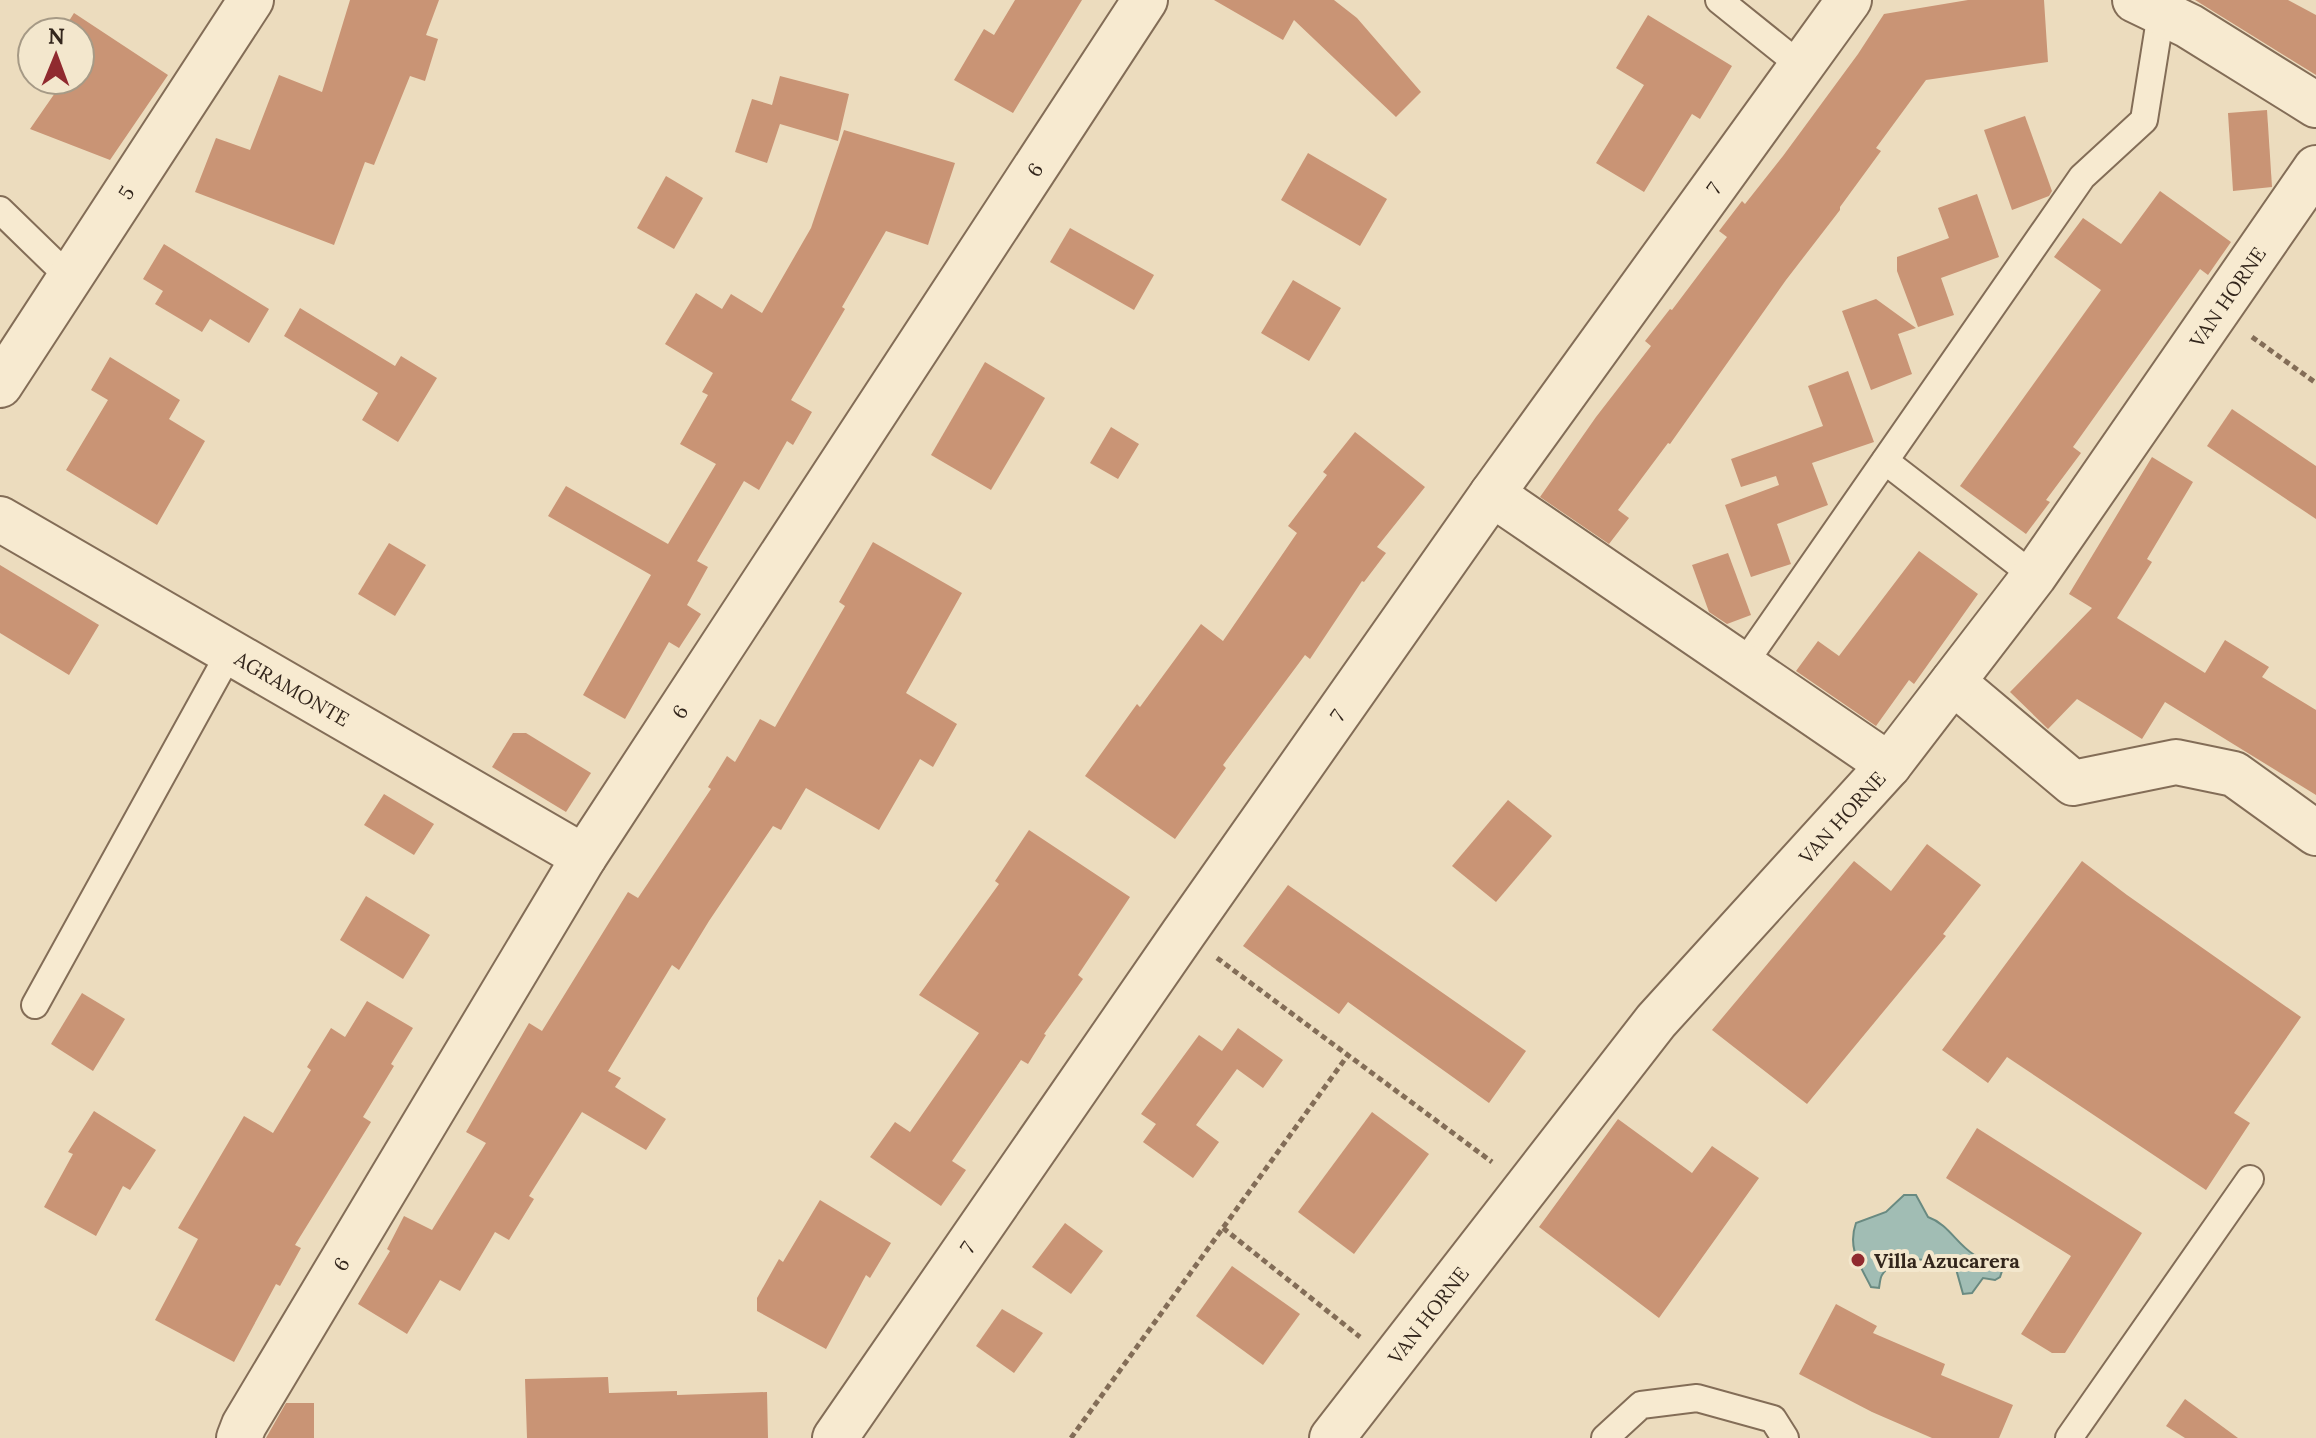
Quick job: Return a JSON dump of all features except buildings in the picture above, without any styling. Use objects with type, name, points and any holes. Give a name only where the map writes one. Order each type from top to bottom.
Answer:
[{"type":"street","name":"5","points":[[0,385],[251,0]]},
{"type":"street","name":"6","points":[[239,1438],[584,857],[1145,0]]},
{"type":"street","name":"7","points":[[835,1438],[1492,494],[1849,0]]},
{"type":"street","points":[[2148,6],[2189,26],[2316,105]]},
{"type":"street","name":"VAN HORNE","points":[[1332,1438],[1656,1021],[1889,765],[2034,576],[2316,168]]},
{"type":"street","points":[[1492,494],[1889,765]]},
{"type":"street","name":"AGRAMONTE","points":[[0,519],[584,857]]},
{"type":"street","points":[[1953,682],[2073,783],[2176,762],[2234,774],[2316,833]]},
{"type":"lane","points":[[1719,0],[1801,66]]},
{"type":"lane","points":[[1743,665],[2082,177],[2144,120],[2148,6]]},
{"type":"lane","points":[[0,210],[70,278]]},
{"type":"lane","points":[[1885,461],[2034,576]]},
{"type":"lane","points":[[35,1005],[230,652]]},
{"type":"lane","points":[[2069,1438],[2250,1179]]},
{"type":"lane","points":[[1605,1438],[1641,1405],[1697,1398],[1773,1419],[1785,1438]]},
{"type":"path","points":[[2216,312],[2316,383]]},
{"type":"path","points":[[1183,934],[1525,1186]]},
{"type":"path","points":[[1071,1438],[1348,1055]]},
{"type":"path","points":[[1223,1228],[1391,1361]]},
{"type":"water","points":[[1904,1195],[1916,1195],[1928,1217],[1941,1224],[1973,1254],[1999,1268],[2002,1271],[2000,1277],[1995,1280],[1983,1278],[1972,1293],[1963,1294],[1956,1269],[1939,1262],[1918,1260],[1897,1263],[1881,1276],[1879,1288],[1871,1287],[1854,1248],[1856,1223],[1886,1212]]},
{"type":"place","name":"Villa Azucarera","points":[[1858,1260]]}]
